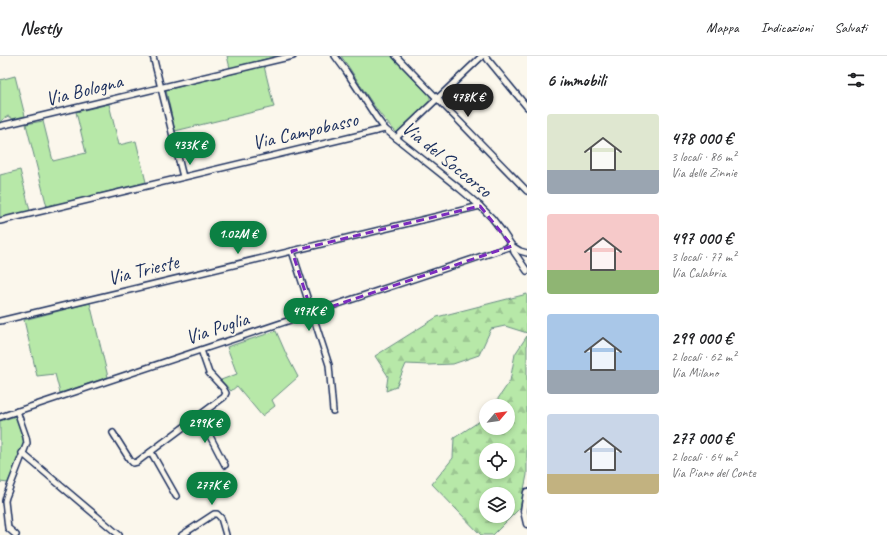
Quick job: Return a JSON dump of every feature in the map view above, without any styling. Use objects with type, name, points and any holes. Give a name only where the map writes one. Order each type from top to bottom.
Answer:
[{"type":"street","points":[[153,56],[183,177]]},
{"type":"street","name":"Via Bologna","points":[[0,126],[293,56]]},
{"type":"street","name":"Via del Soccorso","points":[[335,56],[385,128],[480,206],[496,222],[526,269]]},
{"type":"street","points":[[396,56],[527,191]]},
{"type":"street","points":[[396,138],[482,56]]},
{"type":"street","points":[[485,56],[527,106]]},
{"type":"street","name":"Via Campobasso","points":[[0,222],[385,128]]},
{"type":"street","name":"Via Trieste","points":[[0,321],[480,206]]},
{"type":"street","points":[[512,246],[527,253]]},
{"type":"street","name":"Via Puglia","points":[[0,417],[512,246]]},
{"type":"street","points":[[292,251],[329,365],[333,411]]},
{"type":"street","points":[[113,433],[130,460],[133,463],[137,462],[224,397],[226,393],[209,373],[201,350]]},
{"type":"street","points":[[7,535],[8,528],[5,501],[27,443],[17,411]]},
{"type":"street","points":[[199,416],[226,465]]},
{"type":"street","points":[[151,452],[176,496]]},
{"type":"street","points":[[22,454],[119,535]]},
{"type":"street","points":[[527,492],[524,511],[527,524]]},
{"type":"street","points":[[182,535],[214,514],[217,514],[221,518],[226,535]]},
{"type":"street","points":[[8,528],[16,535]]},
{"type":"highlighted area","points":[[480,206],[512,246],[312,313],[292,251]]},
{"type":"green space","points":[[227,56],[278,56],[230,68]]},
{"type":"green space","points":[[341,56],[391,56],[430,96],[430,102],[397,133],[374,106]]},
{"type":"green space","points":[[264,66],[274,107],[175,131],[166,90]]},
{"type":"green space","points":[[15,76],[25,116],[12,119],[8,116],[0,122],[0,80]]},
{"type":"green space","points":[[109,104],[119,145],[136,141],[146,182],[47,207],[26,124],[43,121],[53,161],[86,153],[76,112]]},
{"type":"green space","points":[[20,170],[30,211],[0,218],[0,175]]},
{"type":"green space","points":[[527,294],[527,333],[505,326],[491,329],[479,355],[453,364],[406,364],[396,387],[386,391],[388,376],[375,356],[437,317]]},
{"type":"green space","points":[[90,303],[108,377],[60,393],[55,374],[37,376],[24,320]]},
{"type":"green space","points":[[276,331],[298,377],[272,400],[275,406],[262,416],[237,386],[231,391],[221,380],[237,374],[227,347]]},
{"type":"green space","points":[[527,336],[527,475],[520,508],[515,513],[515,487],[479,487],[479,523],[505,523],[493,535],[481,535],[432,484],[453,458],[454,438],[479,422],[479,435],[515,435],[515,399],[498,399],[510,381],[515,354]]},
{"type":"green space","points":[[16,416],[24,442],[8,483],[0,482],[0,421]]}]
